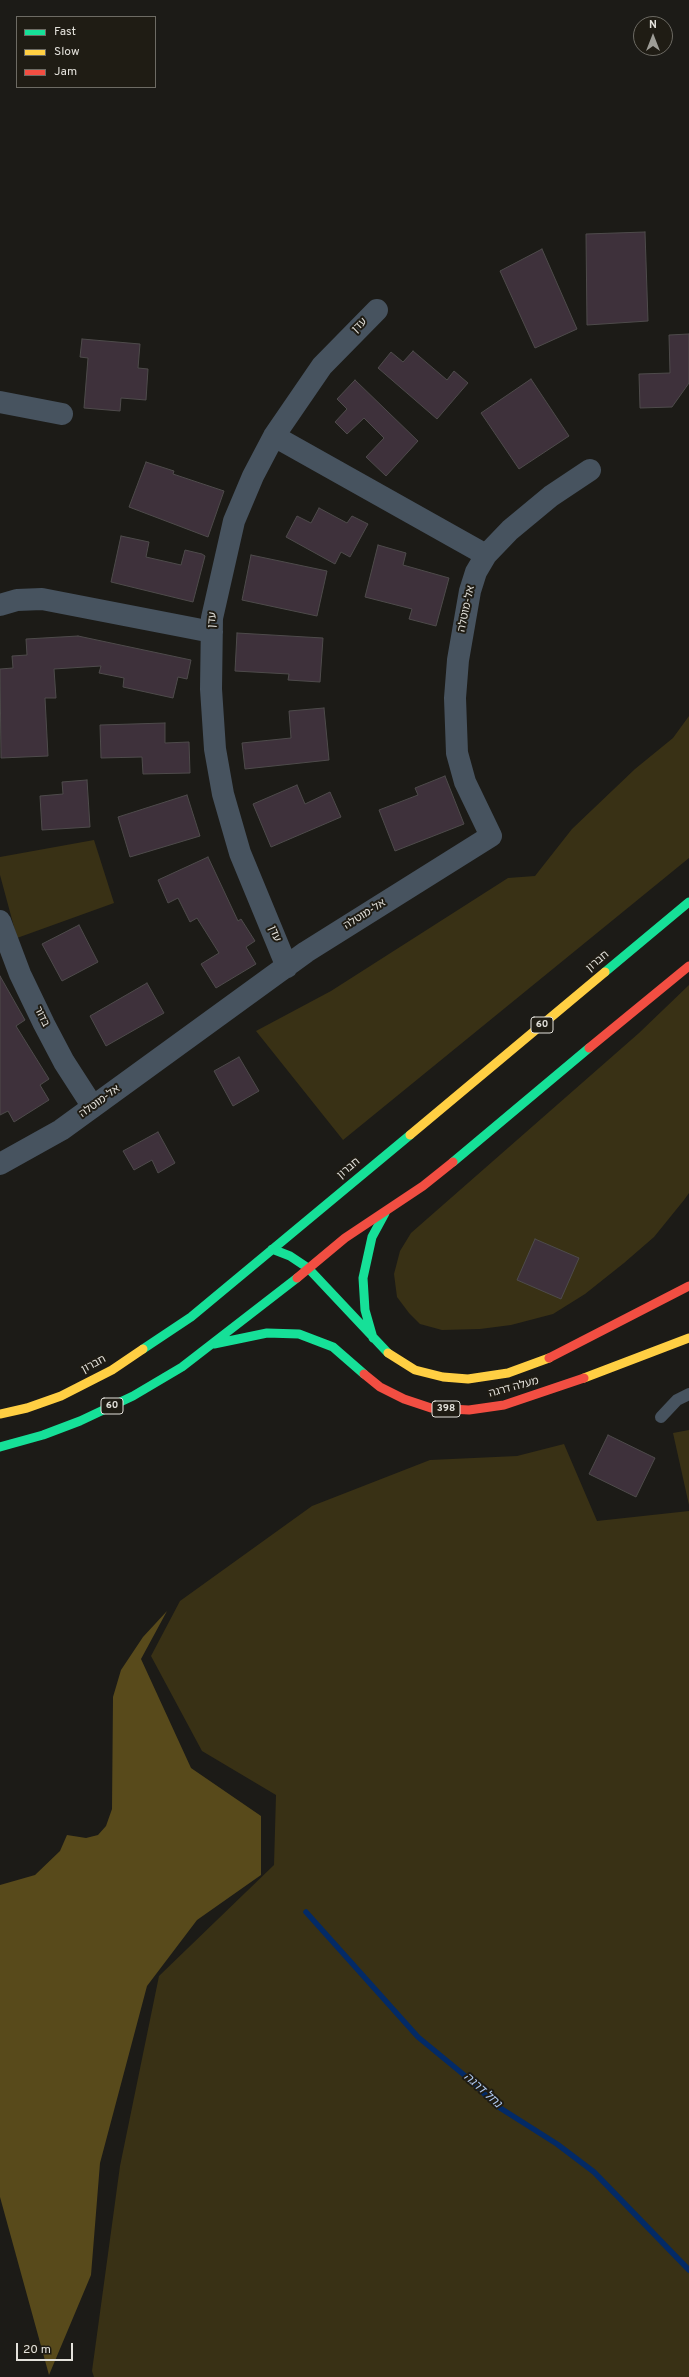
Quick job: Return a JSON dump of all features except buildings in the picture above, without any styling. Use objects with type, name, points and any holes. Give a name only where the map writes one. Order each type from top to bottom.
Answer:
[{"type":"main road","name":"חברון","points":[[0,1414],[61,1396],[112,1370],[191,1317],[689,902]]},
{"type":"main road","name":"60","points":[[0,1447],[44,1435],[133,1396],[182,1367],[214,1344],[345,1238],[423,1186],[689,966]]},
{"type":"main road","points":[[373,1338],[364,1299],[364,1273],[372,1237],[387,1210]]},
{"type":"main road","name":"מעלה דרגה","points":[[272,1249],[290,1256],[308,1268],[373,1338],[397,1360],[415,1370],[443,1377],[468,1379],[508,1373],[548,1359],[689,1286]]},
{"type":"main road","name":"מעלה דרגה","points":[[214,1344],[267,1333],[299,1334],[333,1347],[380,1387],[404,1399],[431,1408],[469,1410],[504,1405],[669,1347],[689,1338]]},
{"type":"street","name":"עדן","points":[[287,967],[240,853],[223,794],[215,749],[211,689],[212,618],[234,521],[274,436],[322,366],[377,310]]},
{"type":"street","points":[[0,402],[62,414]]},
{"type":"street","points":[[274,436],[486,555]]},
{"type":"street","name":"אל-מוטלה","points":[[0,1164],[61,1130],[306,952],[491,836],[465,782],[458,753],[455,705],[458,660],[464,617],[476,572],[486,555],[510,530],[551,496],[590,470]]},
{"type":"street","points":[[0,605],[17,600],[42,599],[212,632]]},
{"type":"street","name":"בדור","points":[[0,922],[20,974],[44,1024],[64,1062],[93,1107]]},
{"type":"lane","points":[[669,1347],[689,1343]]},
{"type":"lane","points":[[661,1417],[677,1400],[689,1394]]},
{"type":"shaded area","points":[[689,716],[689,858],[343,1140],[256,1031],[331,991],[508,878],[535,876],[572,829],[635,769],[673,738]]},
{"type":"shaded area","points":[[94,840],[114,903],[17,938],[0,875],[0,857]]},
{"type":"shaded area","points":[[689,985],[689,1193],[684,1200],[654,1237],[585,1294],[553,1314],[511,1325],[480,1329],[442,1330],[420,1324],[409,1313],[397,1297],[394,1274],[400,1251],[411,1233],[639,1033]]},
{"type":"shaded area","points":[[689,1430],[689,1505],[673,1433]]},
{"type":"shaded area","points":[[564,1444],[597,1521],[689,1511],[689,2377],[94,2377],[92,2371],[120,2166],[159,1976],[274,1865],[276,1795],[202,1751],[151,1656],[180,1601],[312,1506],[430,1460],[517,1456]]},
{"type":"shaded area","points":[[167,1611],[141,1659],[191,1768],[261,1816],[261,1875],[197,1920],[147,1986],[100,2163],[91,2275],[49,2375],[0,2197],[0,1885],[35,1875],[60,1851],[67,1835],[86,1838],[98,1835],[106,1826],[112,1809],[113,1697],[121,1670],[143,1637]]},
{"type":"waterway","name":"נחל דרגה","points":[[306,1912],[418,2037],[469,2079],[497,2106],[557,2144],[594,2172],[689,2270]]},
{"type":"traffic: fast","points":[[605,972],[689,902]]},
{"type":"traffic: fast","points":[[453,1162],[589,1048]]},
{"type":"traffic: fast","points":[[143,1349],[191,1317],[410,1135]]},
{"type":"traffic: fast","points":[[373,1338],[365,1310],[363,1278],[372,1237],[385,1213]]},
{"type":"traffic: fast","points":[[272,1249],[290,1256],[308,1268],[388,1353]]},
{"type":"traffic: fast","points":[[0,1447],[43,1435],[80,1421],[133,1396],[182,1367],[297,1278]]},
{"type":"traffic: fast","points":[[214,1344],[267,1333],[299,1334],[333,1347],[364,1374]]},
{"type":"traffic: slow","points":[[410,1135],[605,972]]},
{"type":"traffic: slow","points":[[584,1378],[689,1338]]},
{"type":"traffic: slow","points":[[0,1414],[27,1408],[61,1396],[112,1370],[143,1349]]},
{"type":"traffic: slow","points":[[388,1353],[415,1370],[443,1377],[468,1379],[508,1373],[549,1358]]},
{"type":"traffic: jam","points":[[589,1048],[689,966]]},
{"type":"traffic: jam","points":[[297,1278],[345,1238],[423,1186],[453,1162]]},
{"type":"traffic: jam","points":[[549,1358],[689,1286]]},
{"type":"traffic: jam","points":[[364,1374],[380,1387],[404,1399],[431,1408],[469,1410],[504,1405],[584,1378]]}]
